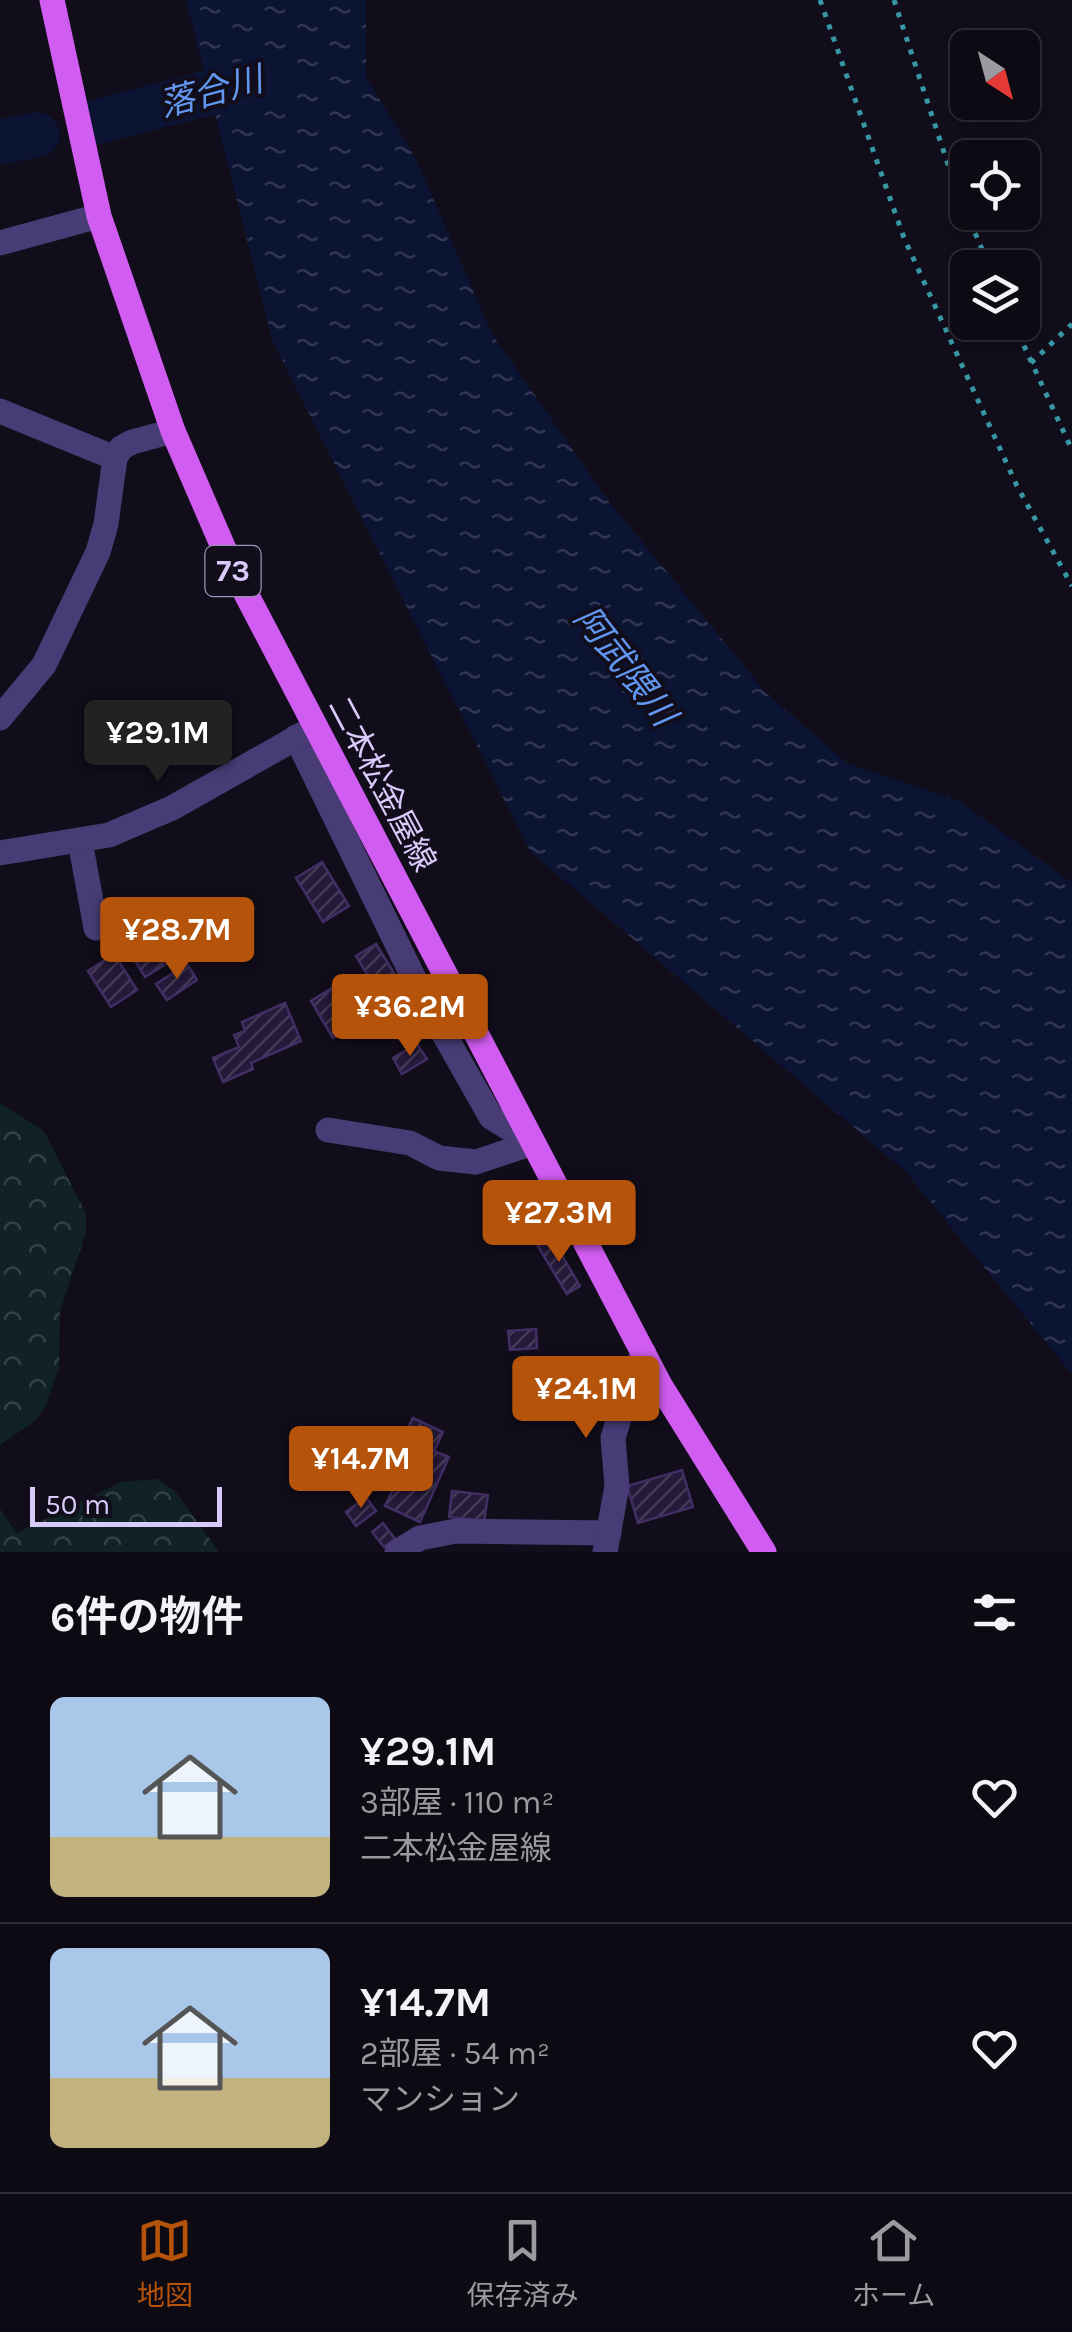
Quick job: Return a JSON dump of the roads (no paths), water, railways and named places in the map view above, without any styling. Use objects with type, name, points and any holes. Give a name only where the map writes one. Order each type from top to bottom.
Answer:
[{"type":"main road","name":"二本松金屋線","points":[[52,0],[99,216],[174,431],[306,732],[678,1417],[764,1552]]},
{"type":"street","points":[[0,243],[99,216]]},
{"type":"street","points":[[0,411],[114,458]]},
{"type":"street","points":[[0,718],[44,665],[98,552],[106,524],[114,458],[132,442],[174,431]]},
{"type":"street","points":[[0,854],[109,836],[172,808],[306,732]]},
{"type":"street","points":[[80,841],[96,928]]},
{"type":"street","points":[[328,1130],[410,1143],[440,1158],[476,1162],[532,1143]]},
{"type":"street","points":[[397,1552],[420,1538],[456,1531],[607,1542],[617,1486],[614,1438],[633,1372],[644,1354]]},
{"type":"water","name":"阿武隈川","points":[[186,0],[366,0],[366,77],[416,159],[492,334],[607,499],[766,693],[848,764],[959,801],[1072,883],[1072,1374],[905,1171],[530,851],[273,342]]},
{"type":"waterway","name":"落合川","points":[[100,121],[268,77]]},
{"type":"waterway","name":"落合川","points":[[0,142],[37,135]]}]
